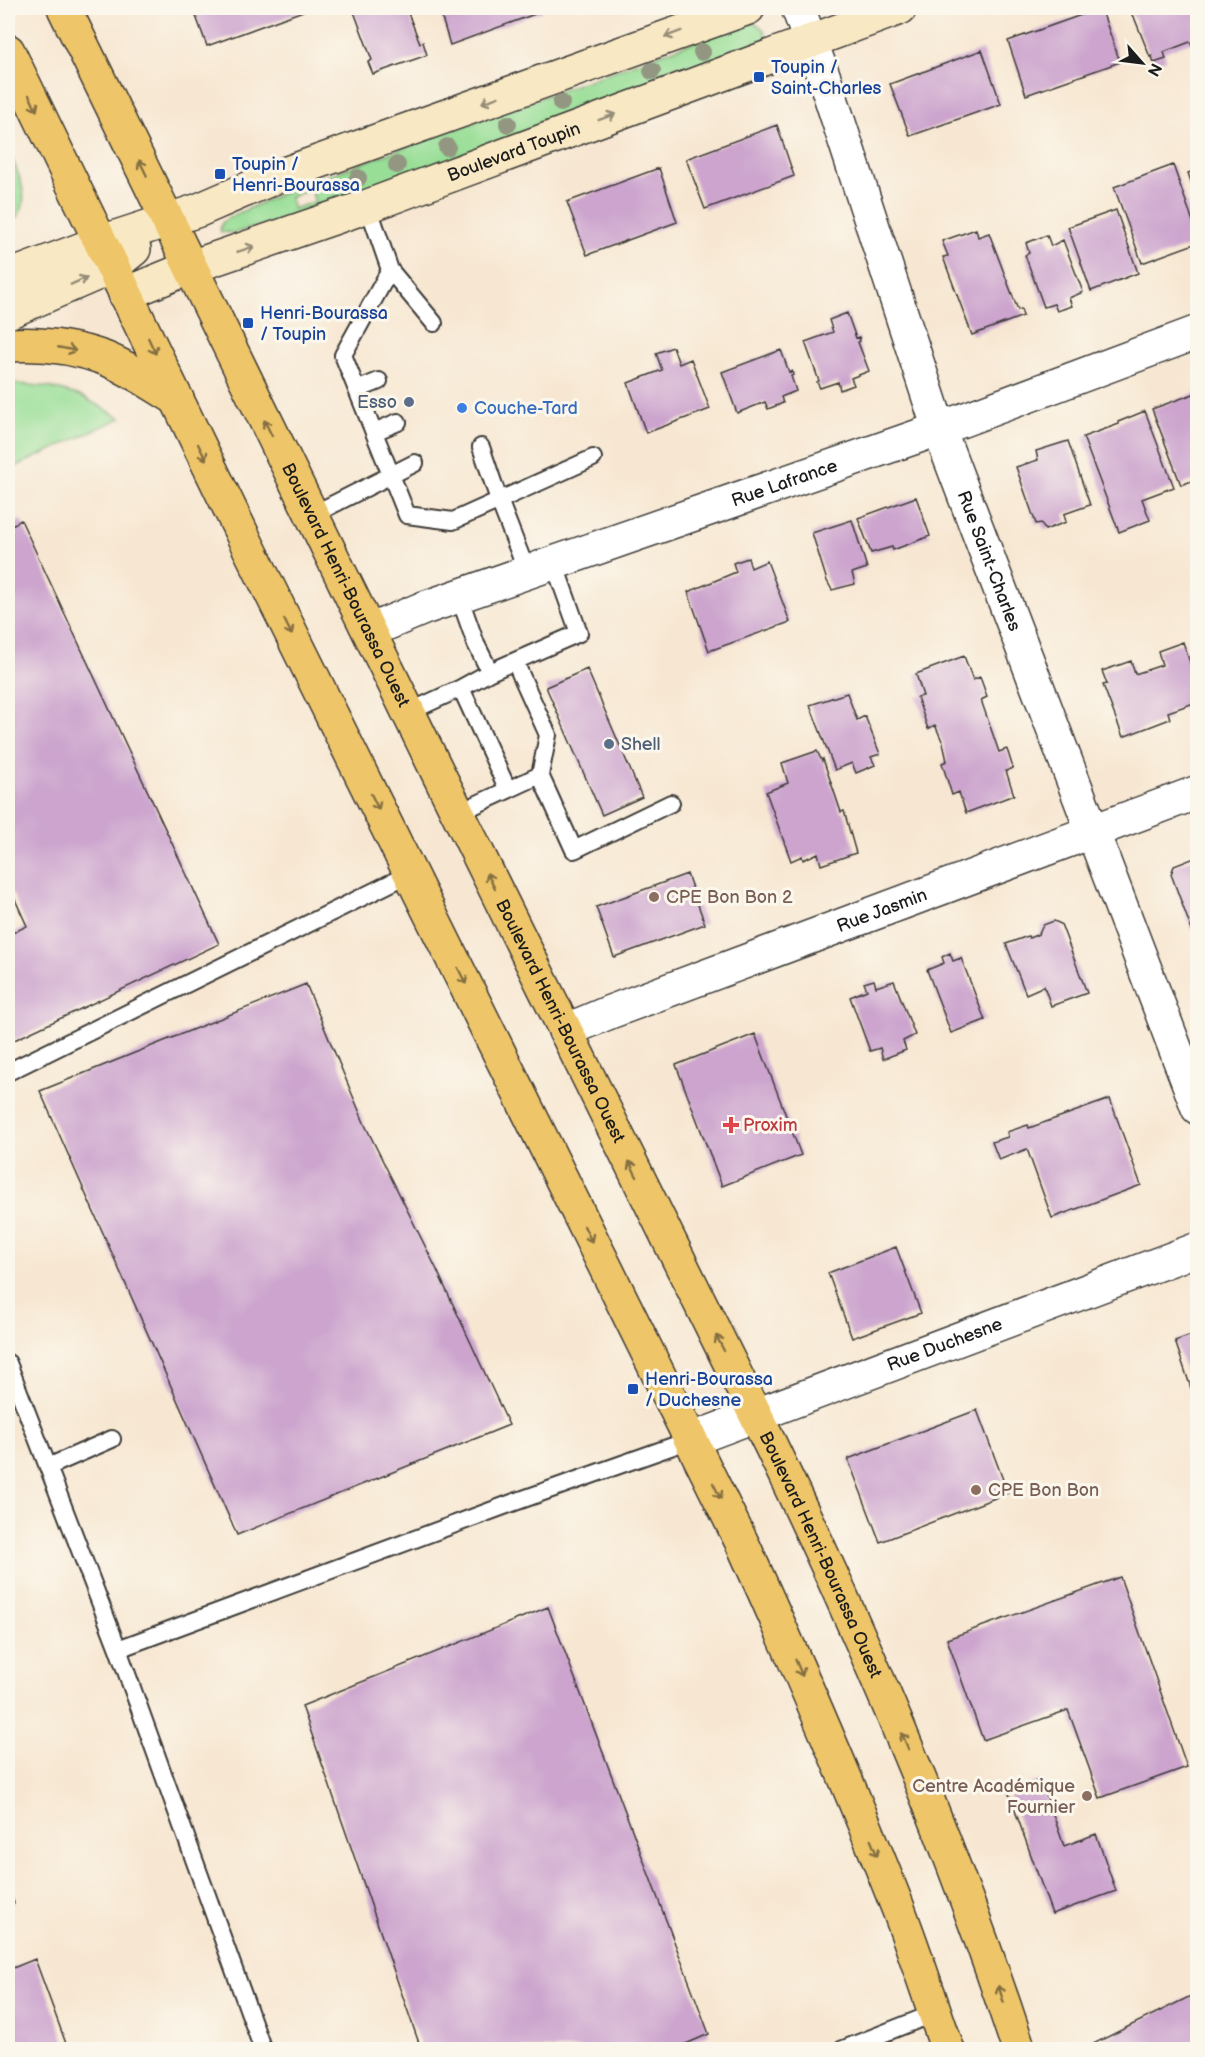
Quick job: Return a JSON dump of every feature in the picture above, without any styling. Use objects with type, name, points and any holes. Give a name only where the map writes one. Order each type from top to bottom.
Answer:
[{"type":"main road","name":"Boulevard Henri-Bourassa Ouest","points":[[64,8],[813,1534],[891,1707],[960,1878],[1019,2049]]},
{"type":"main road","points":[[8,52],[744,1547],[790,1647],[898,1909],[948,2049]]},
{"type":"main road","points":[[8,345],[36,345],[93,355],[122,367],[177,399]]},
{"type":"street","points":[[8,312],[113,268],[168,221],[273,178],[748,8]]},
{"type":"street","name":"Rue Saint-Charles","points":[[798,8],[829,94],[939,429],[1197,1108]]},
{"type":"street","name":"Boulevard Toupin","points":[[113,268],[190,267],[368,206],[900,8]]},
{"type":"street","points":[[8,277],[113,268]]},
{"type":"street","name":"Rue Lafrance","points":[[369,631],[459,596],[939,429],[1197,332]]},
{"type":"street","name":"Rue Jasmin","points":[[565,1031],[610,1012],[1197,792]]},
{"type":"street","name":"Rue Duchesne","points":[[690,1440],[1197,1249]]},
{"type":"lane","points":[[368,206],[390,270],[434,323]]},
{"type":"lane","points":[[390,270],[343,355],[407,515],[453,521],[593,458]]},
{"type":"lane","points":[[357,390],[379,381]]},
{"type":"lane","points":[[374,432],[398,422]]},
{"type":"lane","points":[[409,712],[462,688],[490,672],[579,633],[499,500],[481,447]]},
{"type":"lane","points":[[312,515],[415,463]]},
{"type":"lane","points":[[459,596],[476,644],[490,672]]},
{"type":"lane","points":[[515,662],[548,735],[540,775],[574,849],[671,803]]},
{"type":"lane","points":[[462,688],[508,790]]},
{"type":"lane","points":[[458,813],[540,775]]},
{"type":"lane","points":[[8,1071],[411,873]]},
{"type":"lane","points":[[8,1363],[118,1649],[263,2049]]},
{"type":"lane","points":[[48,1467],[112,1439]]},
{"type":"lane","points":[[118,1649],[512,1503],[690,1440]]},
{"type":"lane","points":[[841,2049],[935,2013]]},
{"type":"green space","points":[[748,22],[760,26],[765,32],[766,36],[761,44],[734,58],[275,222],[234,233],[221,232],[220,227],[228,218],[296,187]],"holes":[[[311,189],[315,202],[293,209],[290,197]]]},
{"type":"green space","points":[[8,149],[20,178],[24,199],[17,217],[8,223]]},
{"type":"green space","points":[[8,383],[49,387],[81,396],[121,418],[8,470]]},
{"type":"building","points":[[193,8],[302,8],[303,11],[207,46]]},
{"type":"building","points":[[357,8],[358,12],[370,8],[406,8],[427,55],[373,74],[368,62],[372,60],[353,9]]},
{"type":"building","points":[[439,8],[542,8],[543,11],[450,45]]},
{"type":"building","points":[[1101,8],[1120,62],[1026,95],[1008,41]]},
{"type":"building","points":[[1129,8],[1197,8],[1197,44],[1192,46],[1190,42],[1164,52],[1166,59],[1154,63]]},
{"type":"building","points":[[982,50],[1001,104],[910,136],[890,84]]},
{"type":"building","points":[[777,125],[794,176],[705,209],[686,159]]},
{"type":"building","points":[[1173,165],[1197,233],[1197,243],[1142,263],[1114,187]]},
{"type":"building","points":[[659,168],[677,222],[587,255],[567,202]]},
{"type":"building","points":[[1197,170],[1197,199],[1188,173]]},
{"type":"building","points":[[1116,210],[1138,273],[1091,291],[1068,227]]},
{"type":"building","points":[[976,229],[978,237],[989,233],[1018,310],[1021,309],[1023,316],[972,335],[943,257],[948,256],[942,241]]},
{"type":"building","points":[[1047,235],[1051,246],[1063,240],[1083,292],[1069,298],[1072,306],[1057,311],[1054,304],[1044,307],[1025,255],[1029,253],[1026,243]]},
{"type":"building","points":[[847,313],[856,338],[859,337],[858,342],[869,371],[851,378],[854,385],[840,390],[838,382],[820,388],[805,342],[833,332],[829,320]]},
{"type":"building","points":[[673,347],[679,364],[691,359],[710,409],[646,433],[628,383],[662,370],[656,353]]},
{"type":"building","points":[[781,350],[789,372],[792,371],[791,376],[796,391],[781,397],[783,403],[768,409],[765,402],[737,413],[722,372]]},
{"type":"building","points":[[1196,393],[1197,479],[1181,485],[1152,409]]},
{"type":"building","points":[[1145,411],[1174,487],[1142,499],[1150,520],[1119,532],[1083,437],[1119,424],[1118,422]]},
{"type":"building","points":[[1068,441],[1090,505],[1064,514],[1066,522],[1045,530],[1041,523],[1036,524],[1016,467],[1038,460],[1036,451]]},
{"type":"building","points":[[916,497],[930,536],[893,550],[892,547],[871,553],[858,518]]},
{"type":"building","points":[[21,520],[219,944],[8,1043],[8,935],[27,926],[8,884],[8,527]]},
{"type":"building","points":[[852,520],[867,568],[852,573],[855,584],[832,590],[812,533]]},
{"type":"building","points":[[748,558],[751,568],[767,561],[790,622],[709,651],[688,592],[736,572],[733,563]]},
{"type":"building","points":[[1183,642],[1197,683],[1197,702],[1168,712],[1170,719],[1123,737],[1103,685],[1107,684],[1102,671],[1131,661],[1135,674],[1162,665],[1158,651]]},
{"type":"building","points":[[964,656],[973,680],[980,677],[987,697],[981,700],[999,752],[1007,749],[1013,768],[1006,771],[1014,795],[966,813],[959,792],[952,795],[942,763],[947,761],[943,743],[935,725],[928,729],[917,697],[923,696],[916,674]]},
{"type":"building","points":[[587,669],[642,797],[602,815],[546,687]]},
{"type":"building","points":[[847,693],[857,720],[865,716],[880,754],[871,757],[875,765],[856,773],[852,763],[835,770],[810,705]]},
{"type":"building","points":[[817,751],[822,761],[823,759],[841,812],[844,811],[856,853],[821,865],[818,853],[803,860],[802,856],[791,861],[766,792],[788,783],[782,763]]},
{"type":"building","points":[[1197,857],[1197,928],[1192,931],[1171,874],[1174,866]]},
{"type":"building","points":[[687,874],[705,924],[614,957],[596,907]]},
{"type":"building","points":[[1054,921],[1061,924],[1087,993],[1051,1006],[1044,986],[1026,994],[1006,944],[1039,934],[1043,925]]},
{"type":"building","points":[[950,953],[953,961],[961,958],[985,1020],[951,1033],[927,970],[944,963],[942,957]]},
{"type":"building","points":[[874,980],[876,987],[894,981],[915,1035],[903,1041],[906,1050],[883,1059],[880,1048],[870,1051],[850,997],[867,990],[864,983]]},
{"type":"building","points":[[306,984],[365,1125],[436,1268],[509,1425],[237,1535],[40,1091]]},
{"type":"building","points":[[755,1034],[801,1155],[722,1186],[676,1065]]},
{"type":"building","points":[[1110,1099],[1141,1185],[1052,1218],[1027,1149],[999,1160],[992,1142],[1008,1137],[1007,1132],[1028,1125],[1029,1128]]},
{"type":"building","points":[[896,1247],[921,1313],[852,1338],[828,1273]]},
{"type":"building","points":[[1197,1333],[1197,1406],[1175,1341]]},
{"type":"building","points":[[977,1410],[1008,1493],[880,1542],[848,1459]]},
{"type":"building","points":[[1120,1577],[1187,1767],[1100,1798],[1068,1710],[983,1740],[947,1639]]},
{"type":"building","points":[[548,1607],[709,2034],[674,2049],[421,2049],[302,1706]]},
{"type":"building","points":[[1041,1780],[1064,1846],[1096,1834],[1116,1891],[1052,1914],[1008,1791]]},
{"type":"building","points":[[8,1887],[14,1903],[8,1906]]},
{"type":"building","points":[[35,1959],[68,2049],[8,2049],[8,1970]]},
{"type":"building","points":[[1197,1993],[1197,2049],[1093,2049],[1091,2045]]},
{"type":"place","name":"Toupin / Saint-Charles","points":[[759,77]]},
{"type":"place","name":"Toupin / Henri-Bourassa","points":[[220,174]]},
{"type":"place","name":"Henri-Bourassa / Toupin","points":[[248,323]]},
{"type":"place","name":"Esso","points":[[409,402]]},
{"type":"place","name":"Couche-Tard","points":[[462,408]]},
{"type":"place","name":"Shell","points":[[609,744]]},
{"type":"place","name":"CPE Bon Bon 2","points":[[654,897]]},
{"type":"place","name":"Proxim","points":[[731,1125]]},
{"type":"place","name":"Henri-Bourassa / Duchesne","points":[[633,1389]]},
{"type":"place","name":"CPE Bon Bon","points":[[976,1490]]},
{"type":"place","name":"Centre Académique Fournier","points":[[1087,1796]]}]
